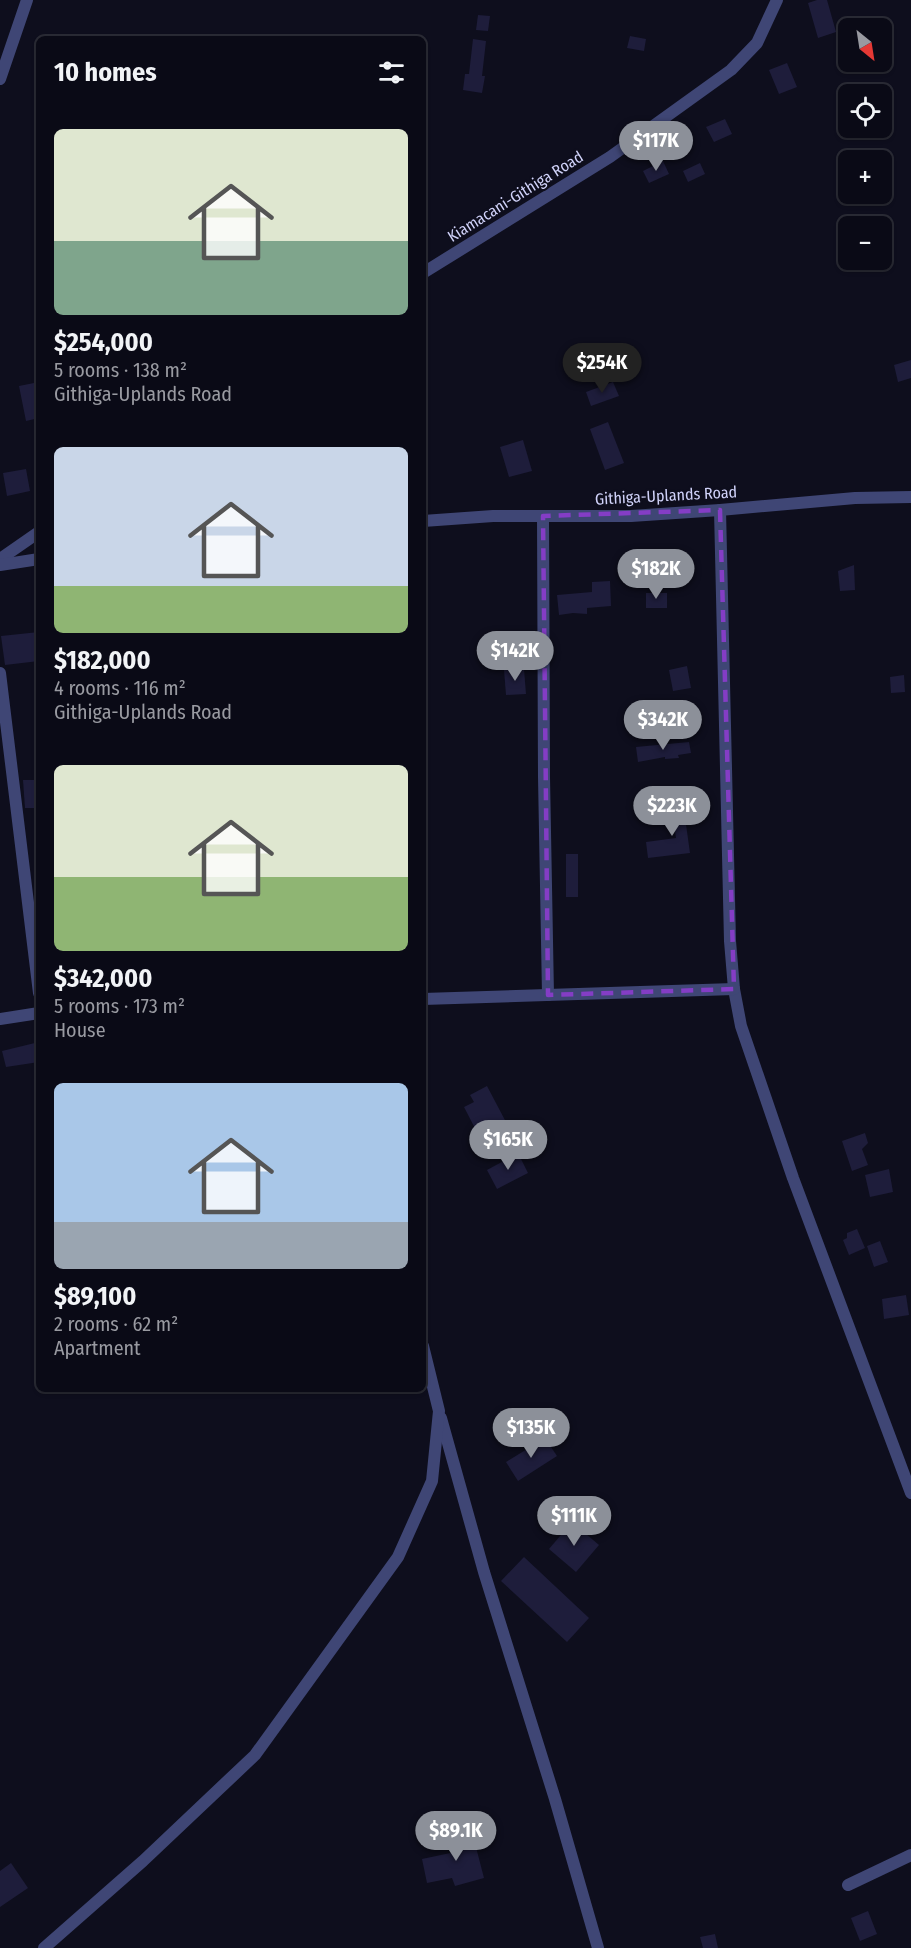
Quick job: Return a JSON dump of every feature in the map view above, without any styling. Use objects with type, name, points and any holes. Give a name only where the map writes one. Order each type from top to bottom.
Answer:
[{"type":"street","points":[[0,79],[27,0]]},
{"type":"street","name":"Kiamacani-Githiga Road","points":[[426,271],[610,157],[731,70],[757,43],[777,0]]},
{"type":"street","name":"Githiga-Uplands Road","points":[[426,521],[493,516],[632,516],[855,498],[911,497]]},
{"type":"street","points":[[720,510],[730,941],[734,989],[741,1026],[793,1178],[911,1493]]},
{"type":"street","points":[[543,516],[548,995]]},
{"type":"street","points":[[0,559],[36,534]]},
{"type":"street","points":[[0,565],[36,559]]},
{"type":"street","points":[[0,673],[36,968]]},
{"type":"street","points":[[426,999],[734,989]]},
{"type":"street","points":[[1,1020],[36,1014]]},
{"type":"street","points":[[426,1358],[484,1572],[555,1799],[598,1948]]},
{"type":"street","points":[[44,1948],[143,1861],[255,1755],[398,1557],[432,1481],[439,1411]]},
{"type":"street","points":[[848,1885],[911,1855]]},
{"type":"highlighted area","points":[[720,510],[734,989],[548,995],[543,516]]},
{"type":"building","points":[[827,0],[836,32],[818,38],[808,3]]},
{"type":"building","points":[[478,15],[490,16],[488,31],[476,30]]},
{"type":"building","points":[[630,36],[646,39],[644,51],[627,48]]},
{"type":"building","points":[[473,39],[486,41],[482,93],[463,90],[465,74],[469,74]]},
{"type":"building","points":[[787,63],[797,87],[779,94],[769,70]]},
{"type":"building","points":[[725,119],[732,134],[714,142],[706,127]]},
{"type":"building","points":[[663,161],[669,174],[649,183],[643,171]]},
{"type":"building","points":[[700,163],[705,174],[688,182],[683,171]]},
{"type":"building","points":[[911,360],[911,378],[898,382],[894,365]]},
{"type":"building","points":[[613,382],[619,396],[591,406],[586,392]]},
{"type":"building","points":[[36,383],[36,419],[26,421],[19,386]]},
{"type":"building","points":[[608,422],[624,463],[605,470],[590,429]]},
{"type":"building","points":[[523,440],[532,471],[509,477],[500,447]]},
{"type":"building","points":[[26,469],[30,491],[7,496],[3,473]]},
{"type":"building","points":[[645,554],[646,571],[628,572],[627,555]]},
{"type":"building","points":[[854,565],[855,590],[840,591],[838,571]]},
{"type":"building","points":[[610,581],[611,606],[587,608],[587,614],[559,615],[557,595],[592,592],[592,582]]},
{"type":"building","points":[[646,593],[667,593],[667,608],[646,608]]},
{"type":"building","points":[[36,632],[36,661],[5,665],[1,636]]},
{"type":"building","points":[[687,666],[691,688],[673,691],[669,670]]},
{"type":"building","points":[[524,669],[526,694],[506,695],[504,670]]},
{"type":"building","points":[[904,675],[905,692],[891,693],[890,677]]},
{"type":"building","points":[[689,742],[691,753],[678,755],[679,758],[665,759],[665,757],[638,762],[636,747]]},
{"type":"building","points":[[23,780],[36,780],[36,808],[25,808]]},
{"type":"building","points":[[683,803],[690,853],[648,858],[646,842],[676,838],[671,805]]},
{"type":"building","points":[[566,854],[578,854],[578,897],[566,897]]},
{"type":"building","points":[[36,1043],[36,1062],[6,1067],[2,1051]]},
{"type":"building","points":[[487,1086],[507,1124],[480,1138],[464,1107],[474,1102],[470,1095]]},
{"type":"building","points":[[865,1133],[868,1143],[862,1149],[868,1165],[852,1171],[842,1141]]},
{"type":"building","points":[[518,1153],[528,1173],[497,1189],[487,1170]]},
{"type":"building","points":[[889,1169],[893,1192],[870,1197],[865,1175]]},
{"type":"building","points":[[857,1229],[865,1248],[849,1255],[843,1240],[847,1238],[847,1233]]},
{"type":"building","points":[[880,1241],[888,1262],[874,1267],[867,1246]]},
{"type":"building","points":[[906,1295],[909,1315],[884,1319],[882,1299]]},
{"type":"building","points":[[545,1438],[557,1456],[518,1481],[506,1462]]},
{"type":"building","points":[[572,1522],[599,1545],[576,1572],[549,1549]]},
{"type":"building","points":[[524,1557],[589,1618],[567,1642],[501,1581]]},
{"type":"building","points":[[471,1828],[484,1878],[455,1886],[452,1878],[427,1883],[422,1859],[455,1852],[457,1832]]},
{"type":"building","points":[[11,1863],[28,1888],[0,1907],[0,1871]]},
{"type":"building","points":[[868,1911],[877,1934],[860,1941],[851,1918]]},
{"type":"building","points":[[715,1934],[718,1948],[703,1948],[700,1937]]}]
